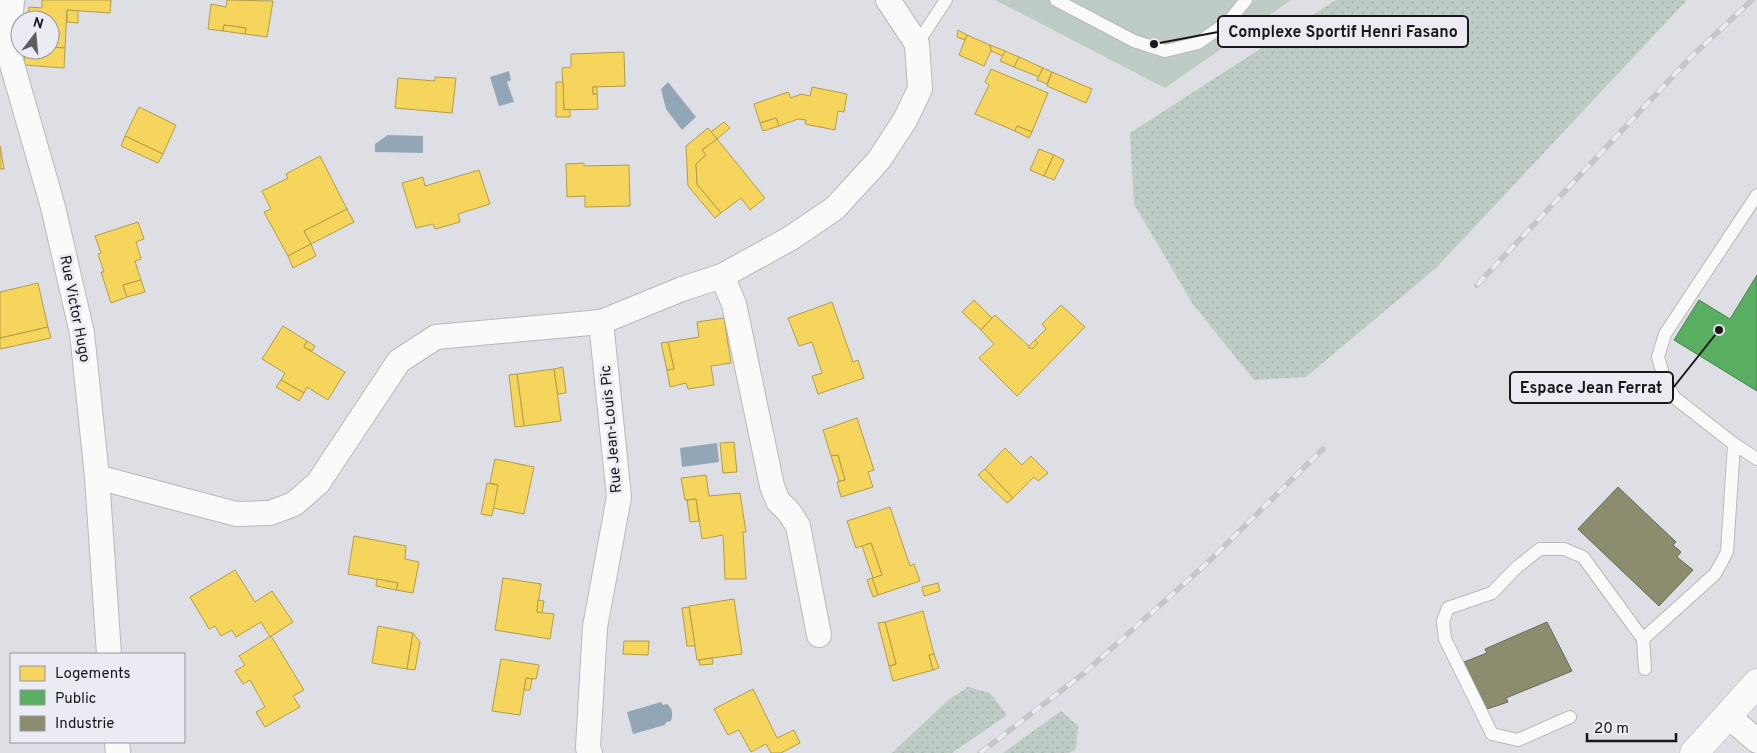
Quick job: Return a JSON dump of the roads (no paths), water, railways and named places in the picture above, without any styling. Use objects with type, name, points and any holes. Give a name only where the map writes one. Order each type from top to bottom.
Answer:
[{"type":"main road","points":[[1694,753],[1757,683]]},
{"type":"street","name":"Rue Victor Hugo","points":[[12,0],[8,50],[53,207],[82,333],[98,477],[109,653]]},
{"type":"street","points":[[98,477],[236,514],[270,513],[294,504],[318,483],[399,361],[436,337],[601,322],[682,289],[722,276],[791,238],[835,208],[879,160],[905,120],[920,89],[917,44],[888,0]]},
{"type":"street","points":[[722,276],[734,304],[772,486],[778,501],[789,512],[798,526],[819,635]]},
{"type":"street","name":"Rue Jean-Louis Pic","points":[[590,753],[588,748],[595,627],[619,497],[601,322]]},
{"type":"street","points":[[1728,716],[1757,741]]},
{"type":"lane","points":[[917,44],[946,0]]},
{"type":"lane","points":[[1056,0],[1134,40],[1165,51],[1198,43],[1229,21],[1246,0]]},
{"type":"lane","points":[[1757,194],[1665,334],[1658,357],[1665,381],[1675,398],[1734,444],[1757,459]]},
{"type":"lane","points":[[1643,639],[1715,574],[1727,552],[1734,444]]},
{"type":"lane","points":[[1570,717],[1518,740],[1492,734],[1445,639],[1443,621],[1448,608],[1492,593],[1516,568],[1540,549],[1564,549],[1583,557],[1643,639],[1645,669]]},
{"type":"water","points":[[509,71],[511,80],[507,82],[514,102],[499,106],[490,77]]},
{"type":"water","points":[[668,82],[696,117],[682,130],[666,109],[661,89]]},
{"type":"water","points":[[388,135],[423,136],[423,153],[375,152],[375,144]]},
{"type":"water","points":[[717,443],[719,462],[682,467],[680,448]]},
{"type":"water","points":[[661,702],[663,705],[667,704],[670,708],[672,714],[671,721],[666,722],[665,725],[633,734],[627,712]]},
{"type":"railway","points":[[1477,285],[1691,57],[1752,0]]},
{"type":"railway","points":[[980,753],[1083,674],[1205,565],[1323,449]]},
{"type":"place","name":"Complexe Sportif Henri Fasano","points":[[1154,44]]},
{"type":"place","name":"Espace Jean Ferrat","points":[[1719,330]]}]
